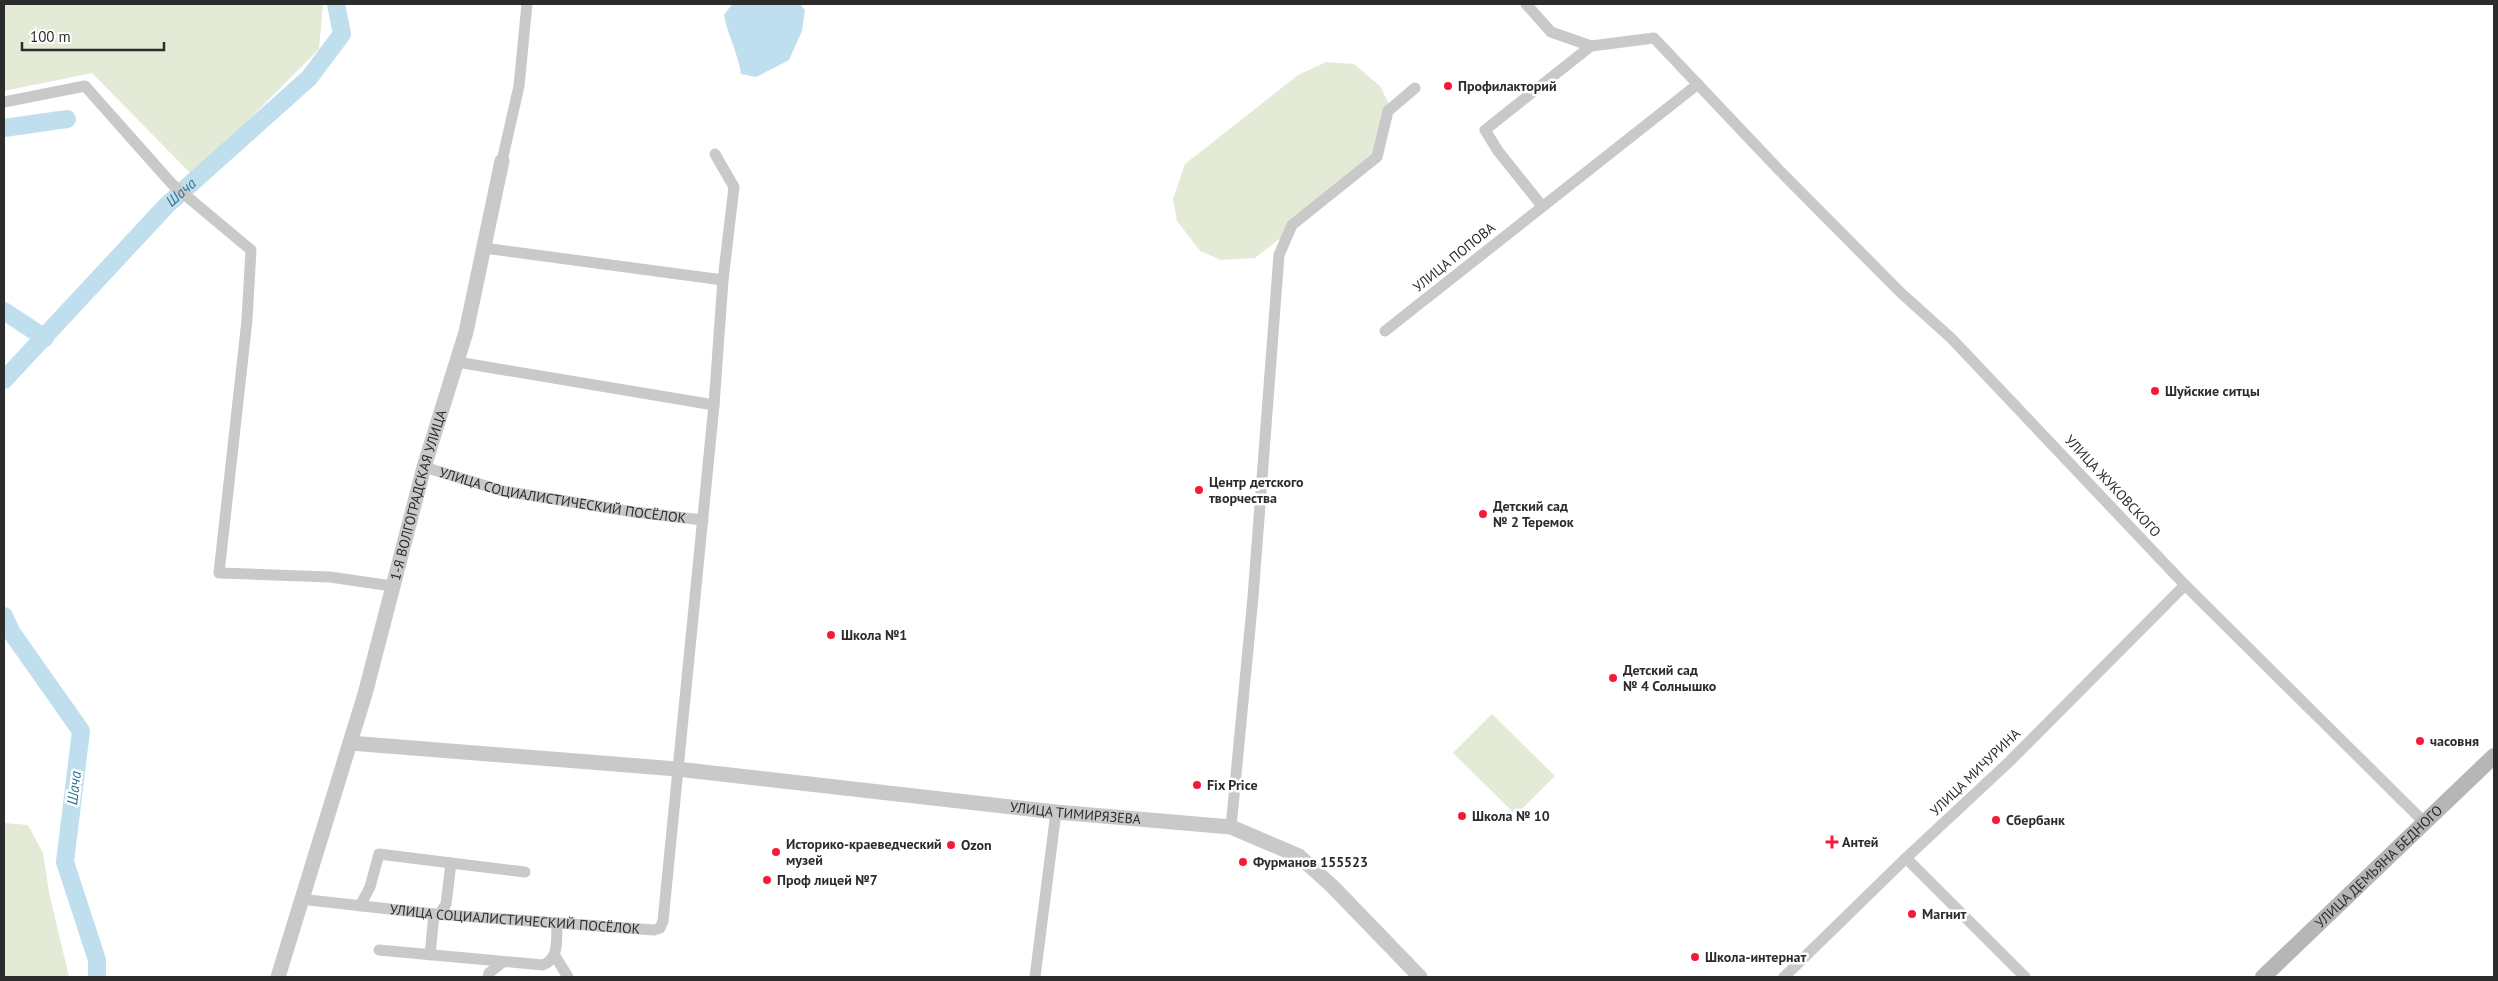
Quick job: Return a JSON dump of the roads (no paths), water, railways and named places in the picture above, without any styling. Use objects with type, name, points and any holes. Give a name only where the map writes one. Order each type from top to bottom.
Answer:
[{"type":"main road","name":"УЛИЦА ДЕМЬЯНА БЕДНОГО","points":[[2262,977],[2494,756]]},
{"type":"street","name":"1-Я ВОЛГОГРАДСКАЯ УЛИЦА","points":[[278,977],[300,899],[365,694],[424,468],[466,332],[502,161],[520,86],[527,4]]},
{"type":"street","points":[[1526,4],[1551,32],[1590,46]]},
{"type":"street","name":"УЛИЦА ЖУКОВСКОГО","points":[[1590,46],[1654,38],[1779,170],[1900,292],[1951,338],[2185,585],[2424,822]]},
{"type":"street","points":[[1542,206],[1498,150],[1485,130],[1590,46]]},
{"type":"street","name":"УЛИЦА ПОПОВА","points":[[1385,331],[1698,84]]},
{"type":"street","points":[[4,102],[85,86],[172,184],[251,250],[247,320],[219,573],[330,577],[392,586]]},
{"type":"street","points":[[1231,827],[1253,597],[1279,254],[1292,225],[1378,158],[1388,111],[1415,88]]},
{"type":"street","name":"УЛИЦА СОЦИАЛИСТИЧЕСКИЙ ПОСЁЛОК","points":[[300,899],[437,915],[654,930],[660,928],[663,921],[714,405],[723,280],[734,187],[715,154]]},
{"type":"street","points":[[484,248],[723,280]]},
{"type":"street","points":[[457,362],[714,405]]},
{"type":"street","name":"УЛИЦА СОЦИАЛИСТИЧЕСКИЙ ПОСЁЛОК","points":[[424,468],[503,491],[634,512],[703,520]]},
{"type":"street","name":"УЛИЦА МИЧУРИНА","points":[[1784,977],[1906,858],[2010,761],[2185,585]]},
{"type":"street","points":[[350,743],[677,769]]},
{"type":"street","name":"УЛИЦА ТИМИРЯЗЕВА","points":[[677,769],[1056,812],[1231,827],[1299,856],[1333,887],[1420,977]]},
{"type":"street","points":[[1035,977],[1056,812]]},
{"type":"street","points":[[360,906],[370,887],[378,854],[525,872]]},
{"type":"street","points":[[1906,858],[2025,977]]},
{"type":"street","points":[[430,955],[437,915],[446,904],[452,864]]},
{"type":"street","points":[[557,923],[555,956],[568,977]]},
{"type":"street","points":[[379,950],[543,965],[550,962],[555,956]]},
{"type":"street","points":[[488,977],[489,973],[503,962]]},
{"type":"water","points":[[732,4],[800,4],[805,10],[802,31],[789,60],[756,77],[741,74],[724,15]]},
{"type":"waterway","name":"Шача","points":[[4,380],[167,205],[309,78],[342,34],[336,4]]},
{"type":"waterway","points":[[4,128],[67,119]]},
{"type":"waterway","points":[[4,311],[45,338]]},
{"type":"waterway","name":"Шача","points":[[4,616],[12,633],[81,731],[65,862],[97,960],[97,977]]},
{"type":"place","name":"Профилакторий","points":[[1448,86]]},
{"type":"place","name":"Шуйские ситцы","points":[[2155,391]]},
{"type":"place","name":"Центр детского творчества","points":[[1199,490]]},
{"type":"place","name":"Детский сад № 2 Теремок","points":[[1483,514]]},
{"type":"place","name":"Школа №1","points":[[831,635]]},
{"type":"place","name":"Детский сад № 4 Солнышко","points":[[1613,678]]},
{"type":"place","name":"часовня","points":[[2420,741]]},
{"type":"place","name":"Fix Price","points":[[1197,785]]},
{"type":"place","name":"Школа № 10","points":[[1462,816]]},
{"type":"place","name":"Сбербанк","points":[[1996,820]]},
{"type":"place","name":"Антей","points":[[1832,842]]},
{"type":"place","name":"Ozon","points":[[951,845]]},
{"type":"place","name":"Историко-краеведческий музей","points":[[776,852]]},
{"type":"place","name":"Фурманов 155523","points":[[1243,862]]},
{"type":"place","name":"Проф лицей №7","points":[[767,880]]},
{"type":"place","name":"Магнит","points":[[1912,914]]},
{"type":"place","name":"Школа-интернат","points":[[1695,957]]}]
